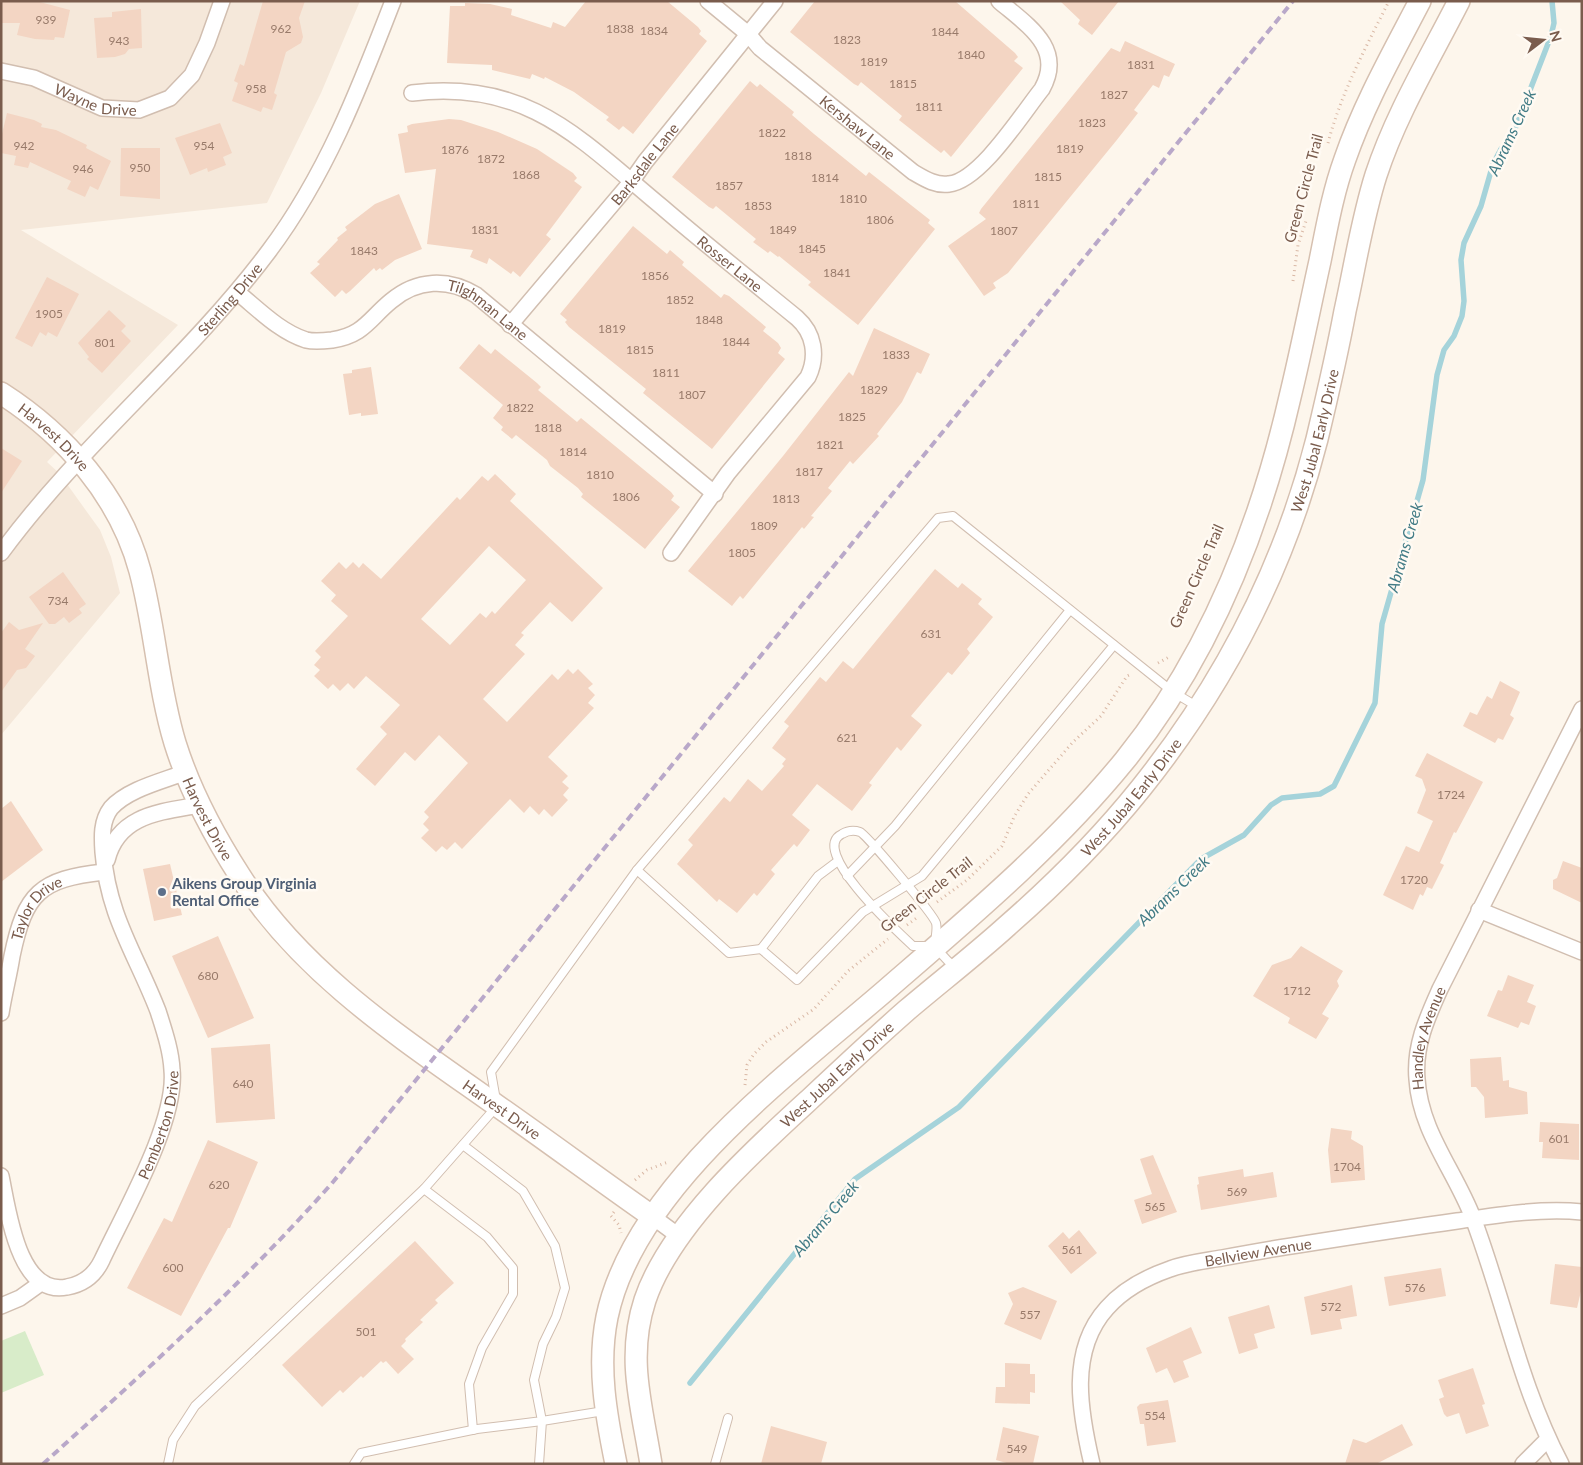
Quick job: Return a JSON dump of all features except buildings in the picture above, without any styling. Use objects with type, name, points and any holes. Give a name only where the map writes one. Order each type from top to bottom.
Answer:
[{"type":"main road","name":"West Jubal Early Drive","points":[[616,1464],[605,1410],[602,1370],[607,1317],[628,1254],[652,1218],[680,1181],[732,1122],[936,946],[1051,841],[1095,796],[1128,756],[1173,692],[1196,653],[1236,574],[1255,525],[1291,395],[1333,197],[1343,164],[1375,88],[1420,1]]},
{"type":"main road","name":"West Jubal Early Drive","points":[[651,1464],[637,1390],[635,1366],[636,1337],[644,1303],[655,1275],[680,1237],[717,1190],[761,1144],[908,1009],[1009,925],[1098,838],[1142,787],[1200,708],[1246,632],[1290,528],[1317,438],[1359,242],[1375,178],[1410,96],[1459,1]]},
{"type":"main road","name":"Harvest Drive","points":[[1,393],[28,410],[55,432],[79,459],[112,506],[133,547],[140,572],[163,693],[175,741],[186,772],[199,805],[241,878],[264,911],[307,959],[338,988],[395,1033],[652,1218]]},
{"type":"street","name":"Wayne Drive","points":[[1,71],[34,78],[102,108],[120,111],[139,110],[170,98],[192,76],[207,43],[222,1]]},
{"type":"street","name":"Sterling Drive","points":[[1,553],[79,459],[237,292],[270,250],[302,202],[332,151],[356,97],[393,1]]},
{"type":"street","name":"Kershaw Lane","points":[[708,1],[748,34],[760,48],[906,166],[929,181],[948,184],[969,177],[987,160],[1042,89],[1050,69],[1046,51],[1037,35],[999,1]]},
{"type":"street","name":"Barksdale Lane","points":[[510,325],[631,182],[651,154],[775,1]]},
{"type":"street","name":"Rosser Lane","points":[[412,93],[462,90],[488,95],[525,107],[564,126],[801,321],[812,342],[814,360],[808,377],[728,473],[715,494],[672,552]]},
{"type":"street","name":"Tilghman Lane","points":[[237,292],[289,333],[309,340],[327,340],[351,336],[372,322],[398,296],[421,285],[438,282],[468,290],[715,494]]},
{"type":"street","name":"Handley Avenue","points":[[1561,1464],[1532,1403],[1474,1218],[1458,1183],[1431,1136],[1422,1110],[1417,1079],[1417,1055],[1423,1027],[1479,910],[1582,709]]},
{"type":"street","name":"Pemberton Drive","points":[[41,1283],[59,1289],[73,1286],[87,1280],[97,1270],[163,1128],[170,1100],[173,1071],[167,1042],[157,1011],[119,926],[104,872],[102,831],[104,821],[111,808],[130,795],[186,772]]},
{"type":"street","points":[[104,872],[113,842],[120,832],[132,823],[163,812],[199,805]]},
{"type":"street","name":"Taylor Drive","points":[[1,1013],[18,926],[27,906],[38,893],[53,884],[70,877],[104,872]]},
{"type":"street","points":[[1479,910],[1582,952]]},
{"type":"street","points":[[1,1176],[11,1221],[26,1266],[41,1283],[20,1298],[1,1306]]},
{"type":"street","name":"Bellview Avenue","points":[[1092,1464],[1081,1408],[1080,1376],[1084,1351],[1093,1329],[1105,1309],[1121,1294],[1145,1279],[1180,1266],[1301,1244],[1521,1212],[1582,1212]]},
{"type":"street","name":"Harvest Drive","points":[[652,1218],[680,1237]]},
{"type":"street","points":[[1523,1464],[1548,1439]]},
{"type":"lane","points":[[168,1464],[173,1440],[195,1406],[424,1189],[497,1106],[491,1072],[637,870],[938,518],[953,516],[1173,692],[1200,708]]},
{"type":"lane","points":[[847,876],[876,846],[1070,610]]},
{"type":"lane","points":[[761,949],[797,980],[863,912],[922,876],[1114,645]]},
{"type":"lane","points":[[936,946],[913,946],[847,876],[834,855],[833,844],[838,836],[848,831],[862,832],[876,846],[936,923],[936,946],[956,970]]},
{"type":"lane","points":[[637,870],[730,953],[761,949],[818,876],[838,861]]},
{"type":"lane","points":[[463,1145],[523,1191],[555,1246],[565,1288],[556,1316],[543,1344],[534,1380],[542,1421],[539,1464]]},
{"type":"lane","points":[[424,1189],[487,1237],[514,1268],[513,1294],[482,1348],[469,1384],[473,1430]]},
{"type":"lane","points":[[354,1464],[361,1453],[473,1430],[605,1410]]},
{"type":"lane","points":[[715,1464],[728,1418]]},
{"type":"path","name":"Green Circle Trail","points":[[1326,149],[1333,122],[1358,63],[1389,1]]},
{"type":"path","name":"Green Circle Trail","points":[[1293,284],[1298,246],[1306,219]]},
{"type":"path","name":"Green Circle Trail","points":[[754,1054],[766,1042],[814,1009],[848,971],[968,880],[1002,846],[1014,817],[1028,794],[1073,742],[1101,716],[1127,676],[1168,659],[1173,652]]},
{"type":"shaded area","points":[[1,1],[360,1],[321,93],[267,203],[21,230],[178,325],[47,462],[59,473],[100,530],[111,557],[120,593],[1,735]]},
{"type":"green space","points":[[25,1331],[44,1375],[1,1393],[1,1341]]},
{"type":"waterway","name":"Abrams Creek","points":[[690,1383],[855,1179],[959,1107],[1201,859],[1244,835],[1271,805],[1282,798],[1320,794],[1334,786],[1375,703],[1382,624],[1423,480],[1437,375],[1444,350],[1454,336],[1462,316],[1464,301],[1461,260],[1464,243],[1481,206],[1493,164],[1501,149],[1513,134],[1551,36],[1554,23],[1552,1]]},
{"type":"railway","points":[[43,1464],[155,1362],[228,1292],[333,1182],[1293,1]]},
{"type":"place","name":"Aikens Group Virginia Rental Office","points":[[162,892]]}]
